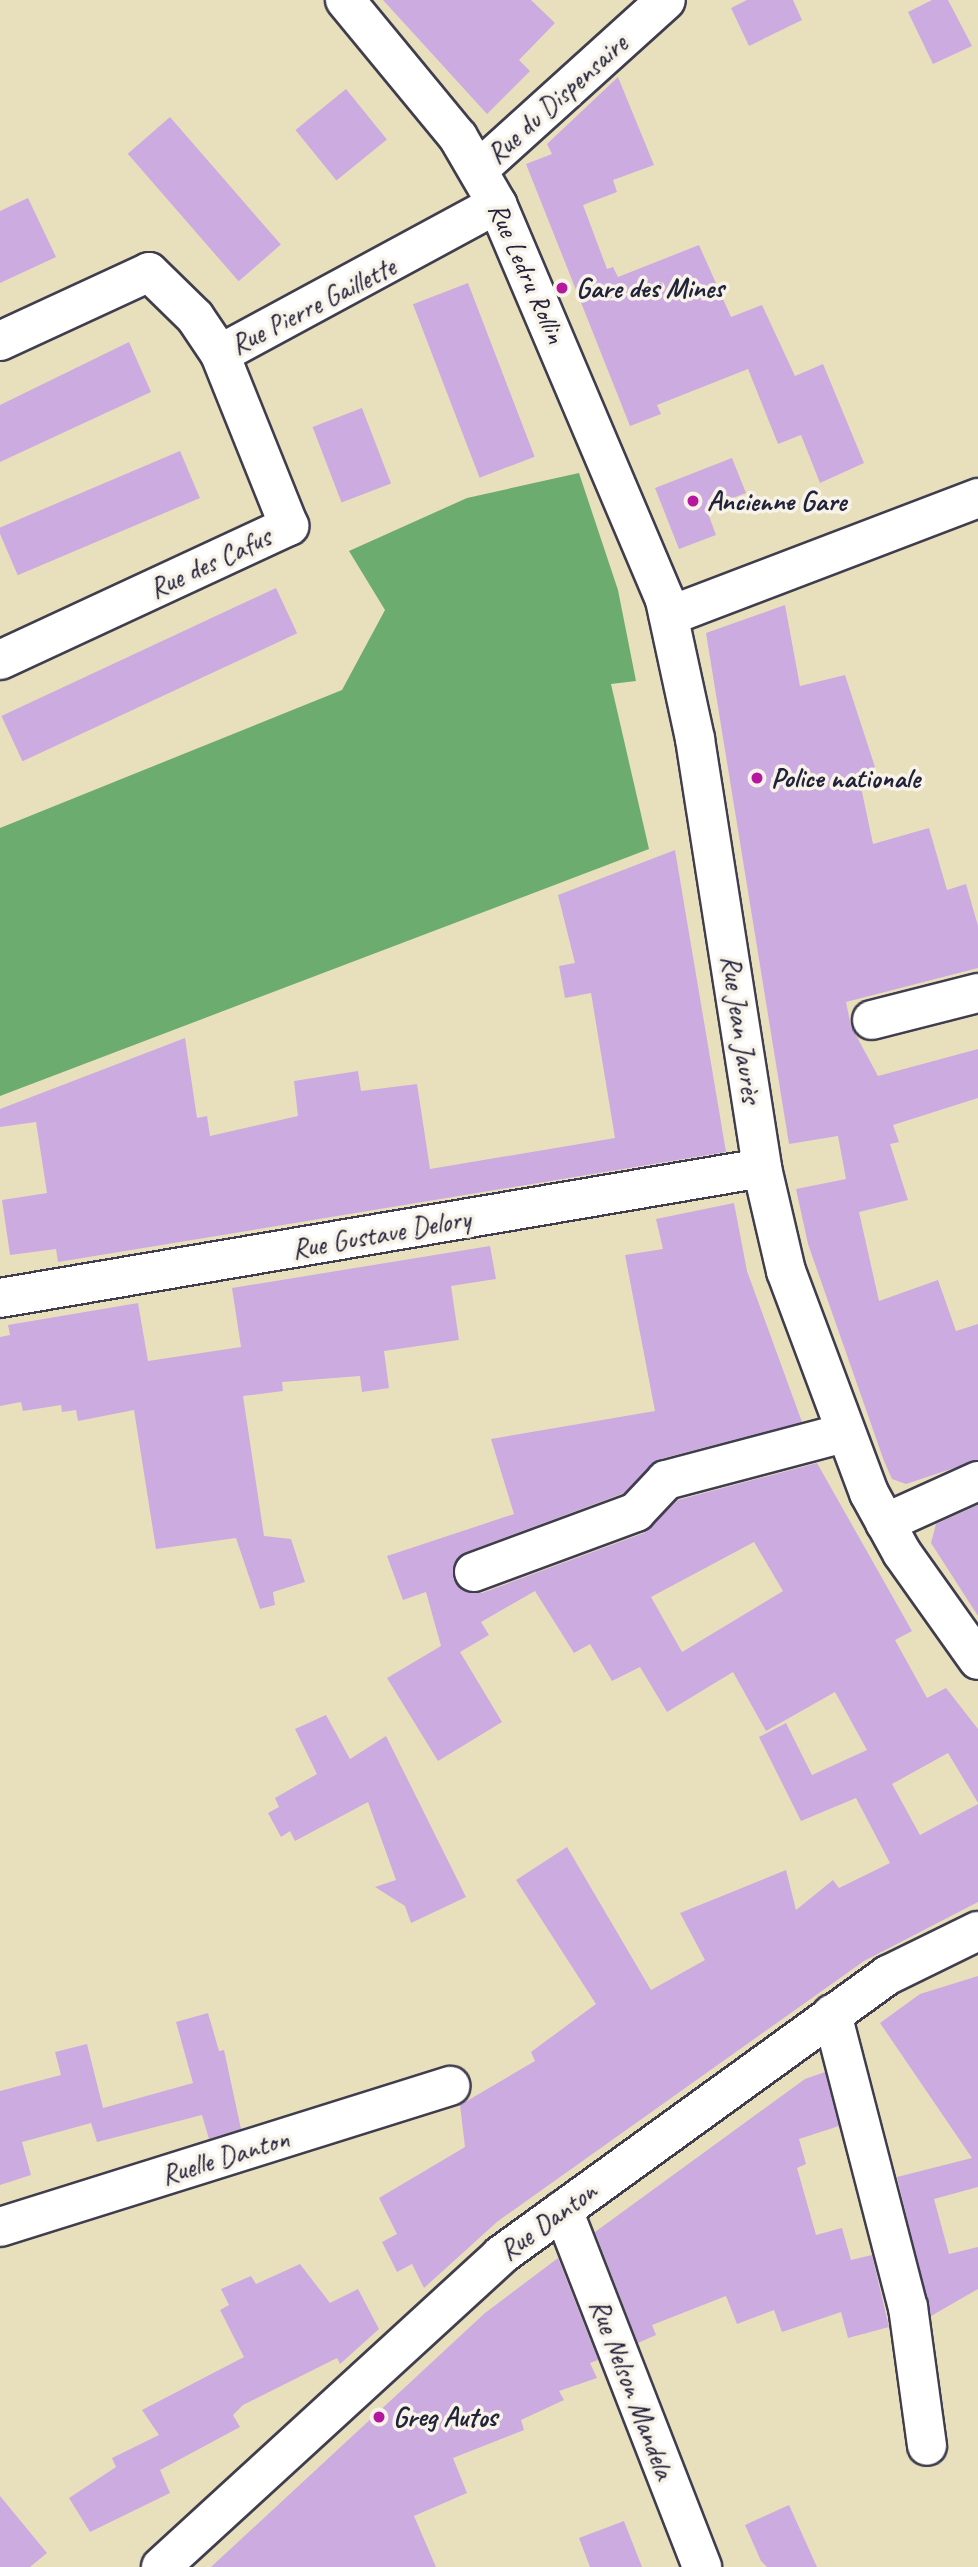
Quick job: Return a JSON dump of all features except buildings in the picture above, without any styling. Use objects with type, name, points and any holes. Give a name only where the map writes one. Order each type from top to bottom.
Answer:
[{"type":"street","name":"Rue Ledru Rollin","points":[[345,0],[417,83],[478,170],[497,204],[669,616]]},
{"type":"street","name":"Rue du Dispensaire","points":[[478,170],[666,0]]},
{"type":"street","name":"Rue Pierre Gaillette","points":[[0,341],[149,272],[195,317],[220,354],[497,204]]},
{"type":"street","name":"Rue des Cafus","points":[[0,660],[289,526],[220,354]]},
{"type":"street","points":[[669,616],[978,498]]},
{"type":"street","name":"Rue Jean Jaurès","points":[[669,616],[762,1168],[786,1271],[844,1433],[886,1523],[978,1660]]},
{"type":"street","points":[[872,1020],[978,993]]},
{"type":"street","name":"Rue Gustave Delory","points":[[0,1298],[762,1168]]},
{"type":"street","points":[[474,1572],[636,1513],[666,1480],[844,1433]]},
{"type":"street","points":[[886,1523],[978,1481]]},
{"type":"street","name":"Rue Danton","points":[[161,2567],[432,2314],[563,2210],[832,2014],[908,1962],[978,1931]]},
{"type":"street","points":[[832,2014],[908,2306],[928,2446]]},
{"type":"street","name":"Ruelle Danton","points":[[0,2227],[450,2086]]},
{"type":"street","name":"Rue Nelson Mandela","points":[[563,2210],[702,2567]]},
{"type":"green space","points":[[579,473],[618,590],[636,681],[611,684],[649,849],[0,1096],[0,828],[342,690],[385,610],[349,551],[467,498]]},
{"type":"place","name":"Gare des Mines","points":[[562,288]]},
{"type":"place","name":"Ancienne Gare","points":[[693,501]]},
{"type":"place","name":"Police nationale","points":[[757,778]]},
{"type":"place","name":"Greg Autos","points":[[379,2417]]}]
